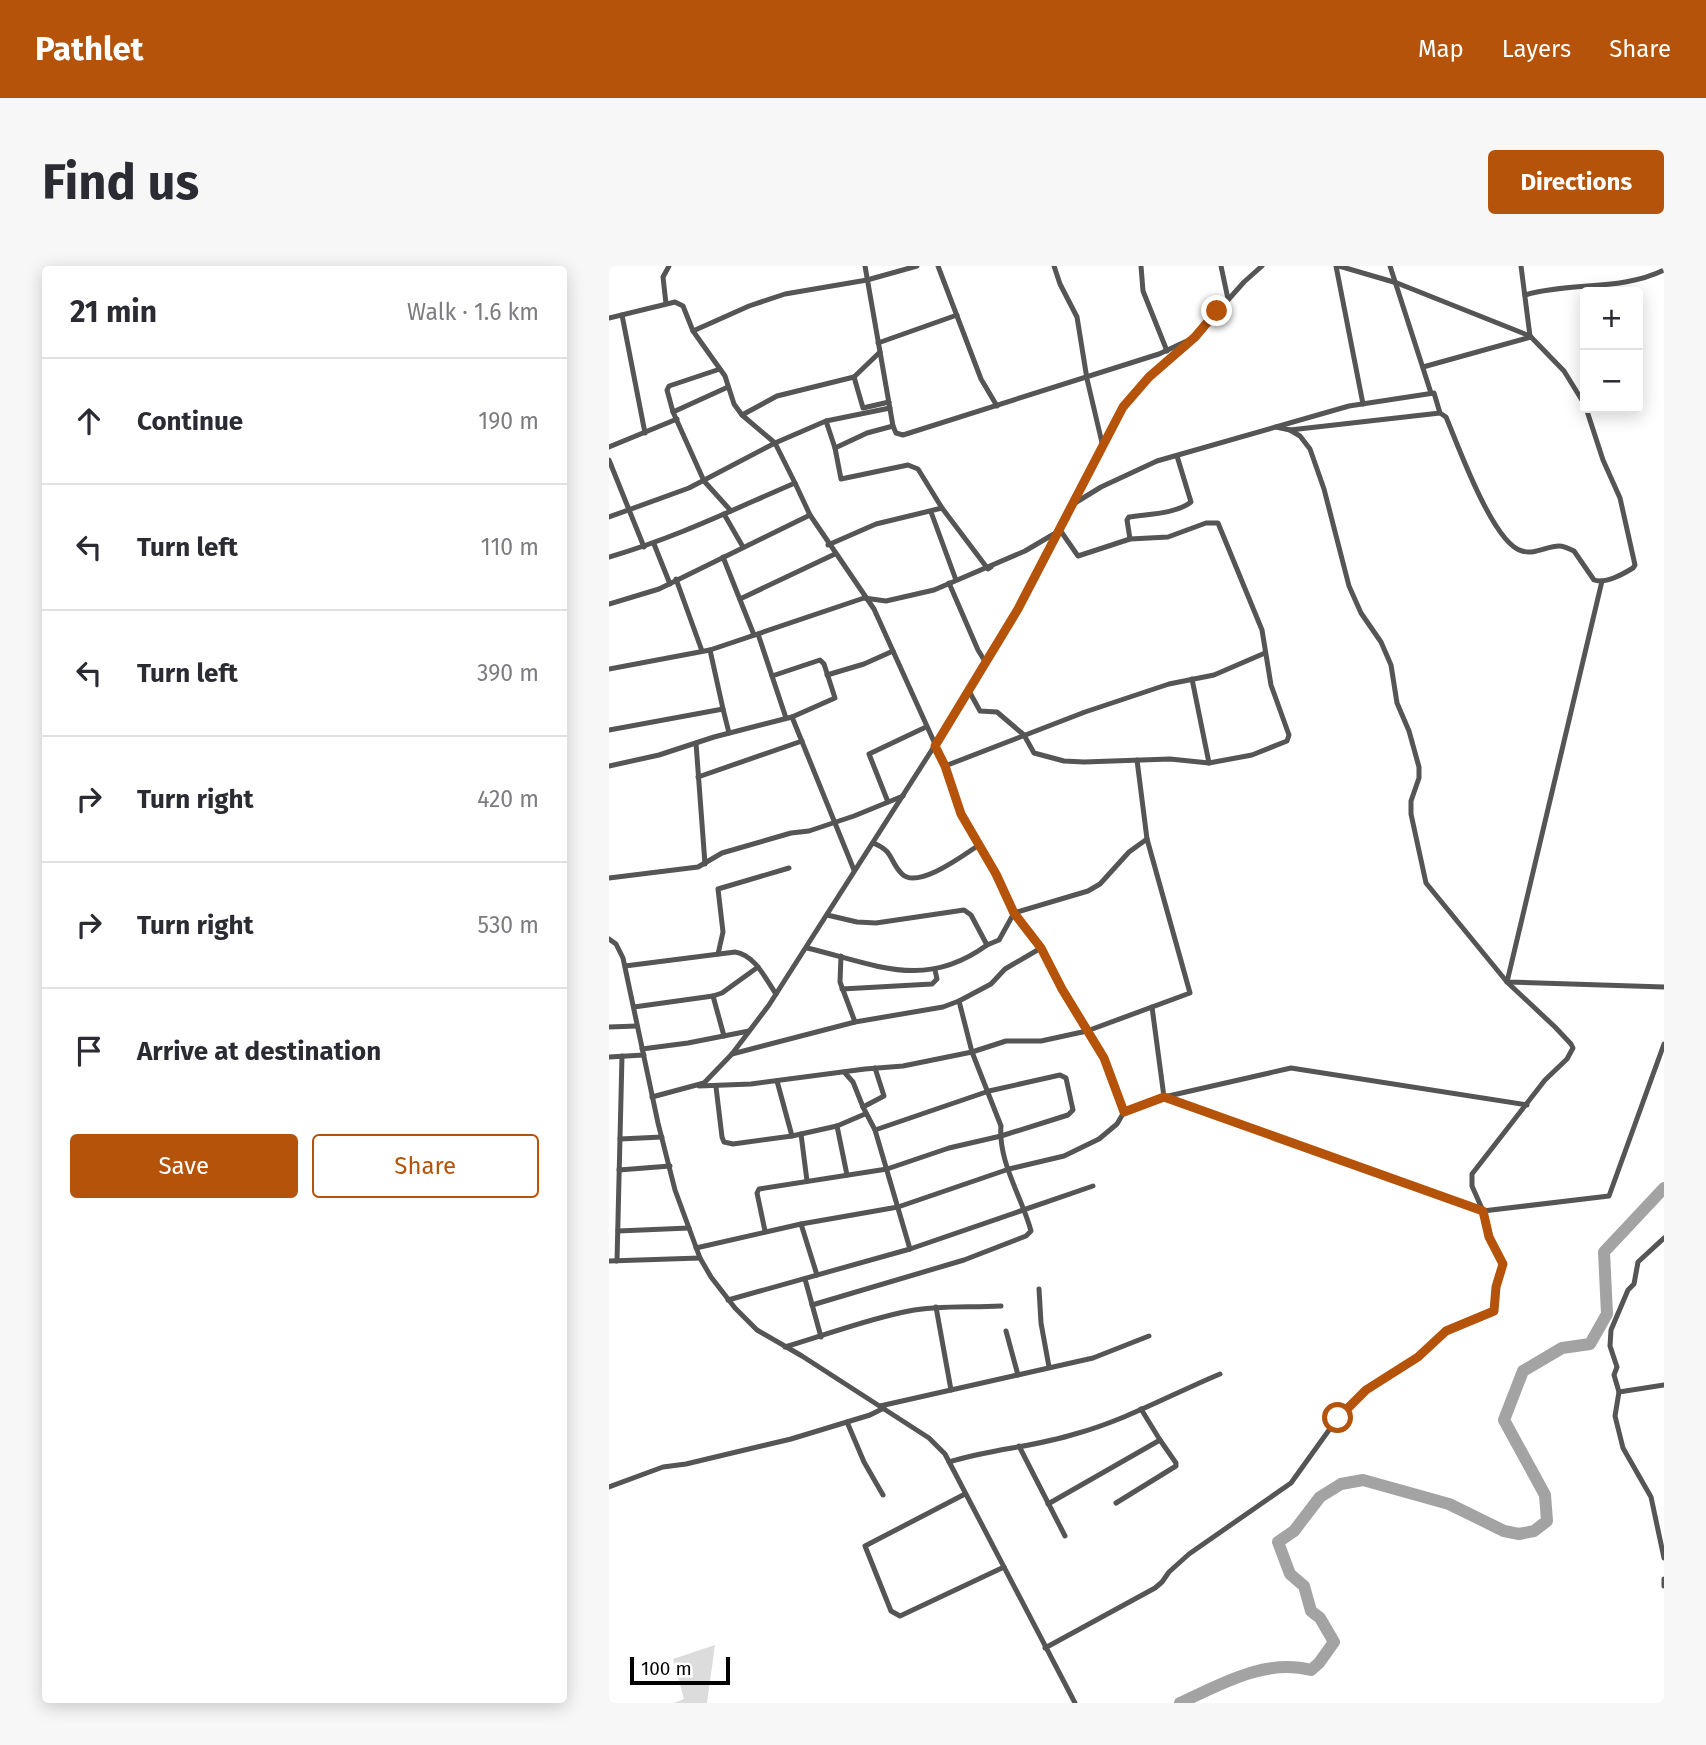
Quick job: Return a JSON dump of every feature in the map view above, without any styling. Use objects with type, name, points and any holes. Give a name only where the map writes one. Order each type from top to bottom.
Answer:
[{"type":"street","points":[[666,304],[663,277],[669,266]]},
{"type":"street","points":[[865,266],[893,426],[896,433],[903,435],[1087,379],[1167,351],[1195,337]]},
{"type":"street","points":[[693,331],[749,306],[785,294],[867,280],[918,266]]},
{"type":"street","points":[[938,266],[981,379],[997,406]]},
{"type":"street","points":[[1054,266],[1077,317],[1087,379],[1103,447]]},
{"type":"street","points":[[1140,266],[1143,291],[1167,351]]},
{"type":"street","points":[[1221,266],[1228,299]]},
{"type":"street","points":[[696,1086],[714,1074],[732,1054],[776,994],[904,796],[1018,609],[1123,407],[1133,394],[1195,337],[1262,266]]},
{"type":"street","points":[[1363,404],[1338,266],[1397,283],[1531,336],[1564,371],[1580,396]]},
{"type":"street","points":[[1390,266],[1431,393]]},
{"type":"street","points":[[1521,266],[1531,336]]},
{"type":"street","points":[[1525,295],[1540,290],[1625,281],[1664,270]]},
{"type":"street","points":[[609,318],[675,302],[683,306],[693,331],[720,369],[734,404],[742,415],[775,443],[810,515],[874,609],[945,766],[961,814],[1014,913],[1041,948],[1104,1058],[1124,1112]]},
{"type":"street","points":[[622,315],[645,433]]},
{"type":"street","points":[[878,343],[957,315]]},
{"type":"street","points":[[1423,367],[1531,336]]},
{"type":"street","points":[[742,415],[777,396],[854,377],[880,352]]},
{"type":"street","points":[[720,369],[669,386],[667,390],[673,412],[705,481],[731,511]]},
{"type":"street","points":[[854,377],[863,408],[890,405]]},
{"type":"street","points":[[673,412],[728,387]]},
{"type":"street","points":[[1075,503],[1101,487],[1157,461],[1272,427],[1363,404],[1431,393],[1436,394],[1440,413]]},
{"type":"street","points":[[609,517],[629,512],[705,481],[775,443],[826,421],[890,405]]},
{"type":"street","points":[[1272,427],[1290,430],[1440,413],[1446,417],[1482,503],[1499,532],[1518,550],[1524,552],[1558,546],[1574,551],[1594,579],[1602,581],[1626,573],[1635,565],[1620,498],[1603,460],[1588,413]]},
{"type":"street","points":[[609,447],[677,419]]},
{"type":"street","points":[[826,421],[841,479],[908,465],[916,467],[942,508],[988,569]]},
{"type":"street","points":[[835,448],[867,433],[893,426]]},
{"type":"street","points":[[1045,1648],[1163,1583],[1169,1572],[1189,1554],[1291,1483],[1342,1412],[1366,1390],[1418,1357],[1446,1331],[1494,1311],[1496,1287],[1503,1264],[1489,1237],[1483,1211],[1472,1185],[1472,1174],[1545,1080],[1567,1059],[1573,1048],[1555,1027],[1507,982],[1426,883],[1411,814],[1411,801],[1419,778],[1419,767],[1409,731],[1397,704],[1391,665],[1349,586],[1324,489],[1310,449],[1300,436],[1290,430]]},
{"type":"street","points":[[1130,539],[1129,517],[1186,506],[1191,502],[1177,456]]},
{"type":"street","points":[[609,460],[644,547]]},
{"type":"street","points":[[609,557],[654,544],[703,525],[795,483]]},
{"type":"street","points":[[828,545],[876,524],[942,508]]},
{"type":"street","points":[[932,512],[953,582],[978,650],[986,663]]},
{"type":"street","points":[[724,514],[743,547]]},
{"type":"street","points":[[609,604],[670,584],[810,515]]},
{"type":"street","points":[[969,691],[980,711],[997,712],[1024,735],[1034,753],[1051,758],[1084,762],[1170,759],[1209,763],[1252,755],[1289,738],[1271,685],[1262,630],[1218,523],[1206,523],[1168,537],[1130,539],[1078,556],[1060,530]]},
{"type":"street","points":[[609,669],[710,650],[864,598],[886,601],[934,590],[988,569],[1060,530]]},
{"type":"street","points":[[654,544],[670,584]]},
{"type":"street","points":[[740,598],[835,554]]},
{"type":"street","points":[[723,557],[854,870]]},
{"type":"street","points":[[676,579],[702,652]]},
{"type":"street","points":[[1507,982],[1602,581]]},
{"type":"street","points":[[710,650],[729,733]]},
{"type":"street","points":[[827,676],[893,651]]},
{"type":"street","points":[[945,766],[1085,712],[1169,684],[1214,675],[1265,653]]},
{"type":"street","points":[[609,766],[659,755],[789,718],[835,698],[824,664],[820,660],[772,676]]},
{"type":"street","points":[[1192,679],[1209,763]]},
{"type":"street","points":[[609,730],[723,709]]},
{"type":"street","points":[[888,802],[869,754],[926,727]]},
{"type":"street","points":[[698,777],[802,741]]},
{"type":"street","points":[[696,743],[705,864]]},
{"type":"street","points":[[653,1097],[696,1086],[716,1087],[903,1066],[1019,1039],[1041,1041],[1087,1031],[1190,993],[1147,839],[1137,760]]},
{"type":"street","points":[[609,878],[705,864],[722,853],[835,823],[904,796]]},
{"type":"street","points":[[807,948],[900,970],[935,970],[969,958],[999,940],[1014,913],[1088,891],[1100,884],[1129,852],[1147,839]]},
{"type":"street","points":[[873,843],[889,852],[902,874],[909,878],[934,873],[979,845]]},
{"type":"street","points":[[718,954],[723,933],[718,889],[789,868]]},
{"type":"street","points":[[827,915],[876,923],[964,910],[971,915],[987,945]]},
{"type":"street","points":[[609,939],[620,950],[625,966],[662,1137],[700,1258],[728,1300],[757,1331],[882,1407],[938,1445],[1075,1703]]},
{"type":"street","points":[[732,1054],[855,1022],[943,1007],[991,984],[1005,969],[1041,948]]},
{"type":"street","points":[[625,966],[744,953],[776,994]]},
{"type":"street","points":[[841,956],[842,989],[855,1022]]},
{"type":"street","points":[[634,1007],[713,996],[722,993],[758,968]]},
{"type":"street","points":[[842,989],[932,984],[937,979],[935,970]]},
{"type":"street","points":[[1507,982],[1664,987]]},
{"type":"street","points":[[713,996],[724,1036]]},
{"type":"street","points":[[813,1305],[964,1260],[1026,1236],[1031,1231],[1009,1169],[1001,1126],[972,1052],[960,1001]]},
{"type":"street","points":[[1152,1007],[1164,1097]]},
{"type":"street","points":[[609,1027],[637,1026]]},
{"type":"street","points":[[609,1057],[749,1031]]},
{"type":"street","points":[[1164,1097],[1483,1211],[1609,1196],[1664,1044]]},
{"type":"street","points":[[617,1261],[622,1056]]},
{"type":"street","points":[[863,1107],[884,1096],[875,1068]]},
{"type":"street","points":[[696,1248],[765,1231],[898,1207],[1009,1169],[1064,1156],[1099,1139],[1117,1125],[1124,1112],[1164,1097],[1291,1068],[1527,1105]]},
{"type":"street","points":[[845,1073],[853,1082],[865,1114],[875,1130],[910,1249]]},
{"type":"street","points":[[765,1231],[757,1191],[887,1169],[949,1148],[1001,1136],[1068,1115],[1073,1110],[1073,1105],[1063,1075],[989,1091],[875,1130]]},
{"type":"street","points":[[777,1081],[792,1136]]},
{"type":"street","points":[[716,1087],[724,1142],[733,1144],[792,1136],[837,1126],[865,1114]]},
{"type":"street","points":[[837,1126],[847,1175]]},
{"type":"street","points":[[801,1134],[807,1181]]},
{"type":"street","points":[[620,1139],[662,1137]]},
{"type":"street","points":[[619,1170],[670,1166]]},
{"type":"street","points":[[609,1182],[619,1182]]},
{"type":"street","points":[[728,1300],[910,1249],[1093,1186]]},
{"type":"street","points":[[801,1224],[817,1275]]},
{"type":"street","points":[[618,1231],[689,1228]]},
{"type":"street","points":[[1664,1238],[1638,1262],[1634,1284],[1628,1290],[1611,1330],[1610,1346],[1617,1367],[1614,1375],[1619,1392],[1615,1416],[1623,1448],[1651,1497],[1664,1558]]},
{"type":"street","points":[[609,1261],[700,1258]]},
{"type":"street","points":[[805,1279],[821,1337]]},
{"type":"street","points":[[1039,1289],[1041,1323],[1049,1367]]},
{"type":"street","points":[[785,1347],[887,1316],[936,1307],[1001,1306]]},
{"type":"street","points":[[936,1307],[951,1390]]},
{"type":"street","points":[[1006,1331],[1018,1375]]},
{"type":"street","points":[[609,1487],[663,1467],[791,1439],[847,1422],[882,1407],[1093,1358],[1149,1336]]},
{"type":"street","points":[[949,1462],[975,1454],[1074,1435],[1220,1374]]},
{"type":"street","points":[[1619,1392],[1664,1385]]},
{"type":"street","points":[[1116,1503],[1176,1466],[1141,1409]]},
{"type":"street","points":[[847,1422],[883,1495]]},
{"type":"street","points":[[1048,1504],[1160,1440]]},
{"type":"street","points":[[1019,1446],[1065,1536]]},
{"type":"street","points":[[965,1494],[865,1546],[891,1611],[899,1616],[1004,1567]]},
{"type":"street","points":[[1664,1579],[1664,1586]]},
{"type":"shaded area","points":[[715,1645],[707,1703],[674,1703],[684,1699],[673,1659]]},
{"type":"waterway","points":[[1180,1703],[1211,1688],[1261,1670],[1277,1667],[1311,1670],[1319,1663],[1334,1642],[1320,1618],[1311,1611],[1304,1586],[1290,1574],[1278,1542],[1294,1531],[1320,1497],[1341,1484],[1363,1480],[1449,1504],[1504,1531],[1519,1534],[1534,1531],[1547,1521],[1545,1495],[1504,1420],[1523,1371],[1562,1348],[1590,1344],[1607,1314],[1604,1252],[1664,1188]]},
{"type":"route","points":[[1217,311],[1195,337],[1149,377],[1123,407],[1018,609],[935,746],[945,766],[961,814],[996,874],[1014,913],[1036,939],[1062,989],[1104,1058],[1124,1112],[1164,1097],[1483,1211],[1489,1237],[1503,1264],[1496,1287],[1494,1311],[1446,1331],[1418,1357],[1366,1390],[1338,1418]]}]
